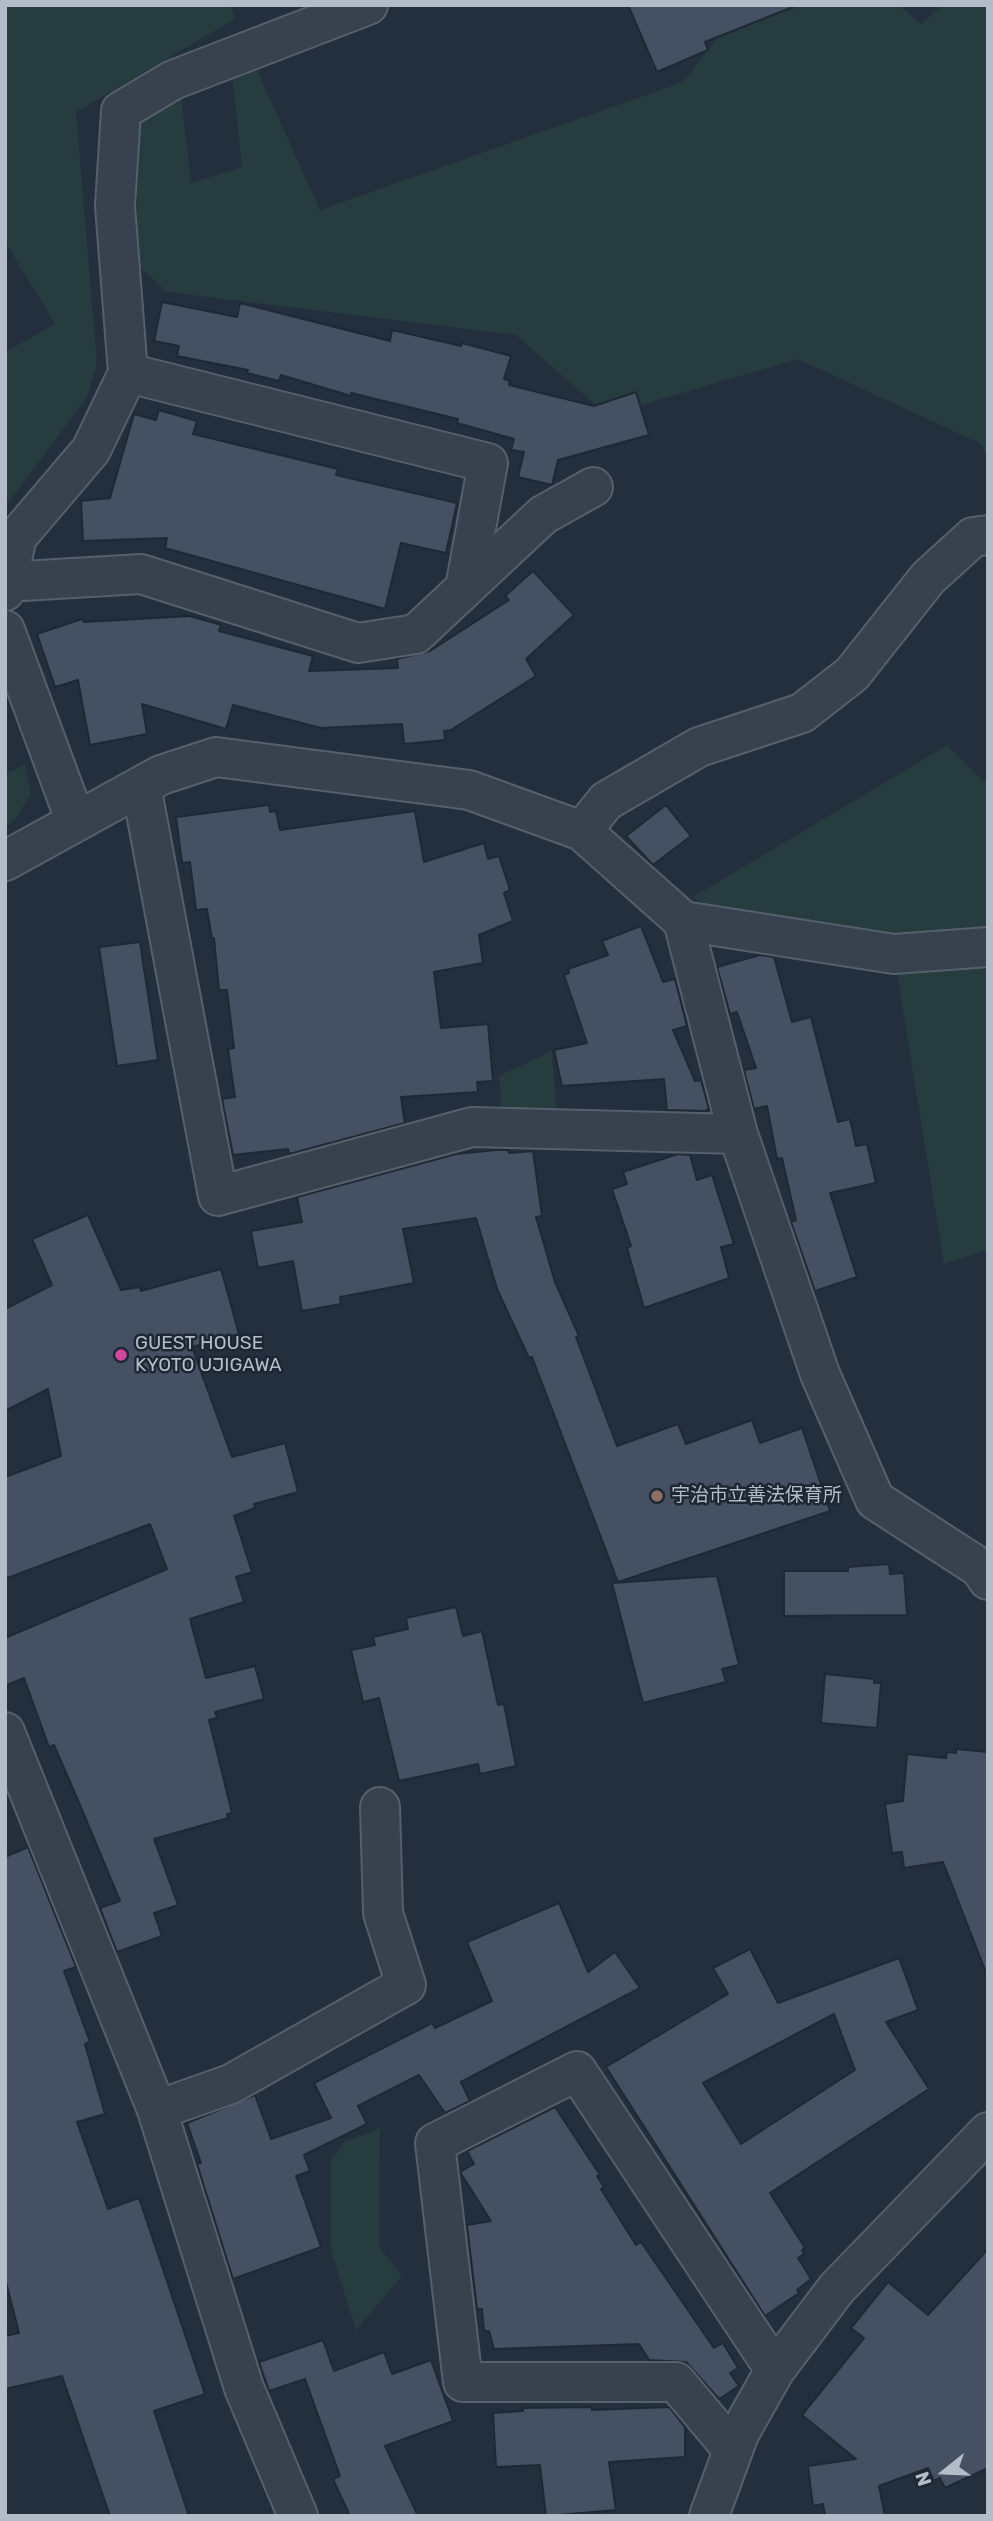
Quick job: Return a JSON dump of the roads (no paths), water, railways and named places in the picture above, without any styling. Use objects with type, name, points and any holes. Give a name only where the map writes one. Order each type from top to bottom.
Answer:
[{"type":"street","points":[[5,591],[17,537],[92,450],[128,373],[115,206],[121,111],[173,80],[368,5]]},
{"type":"street","points":[[128,373],[488,463],[465,588]]},
{"type":"street","points":[[6,582],[141,574],[358,643],[416,634],[543,515],[593,487]]},
{"type":"street","points":[[582,831],[606,801],[699,747],[802,713],[852,674],[928,579],[973,537],[988,535]]},
{"type":"street","points":[[5,630],[76,822]]},
{"type":"street","points":[[5,861],[161,775],[216,757],[469,790],[582,831],[683,921],[894,954],[988,947]]},
{"type":"street","points":[[141,786],[218,1196],[472,1127],[738,1134]]},
{"type":"street","points":[[683,921],[738,1134],[820,1374],[876,1500],[985,1570]]},
{"type":"street","points":[[5,1732],[157,2110],[244,2388],[298,2516]]},
{"type":"street","points":[[157,2110],[231,2084],[406,1985],[383,1913],[380,1807]]},
{"type":"street","points":[[733,2450],[676,2382],[463,2382],[435,2143],[577,2071],[775,2370]]},
{"type":"street","points":[[709,2516],[733,2450],[775,2370],[836,2288],[988,2132]]},
{"type":"place","name":"GUEST HOUSE KYOTO UJIGAWA","points":[[121,1355]]},
{"type":"place","name":"宇治市立善法保育所","points":[[657,1496]]}]
